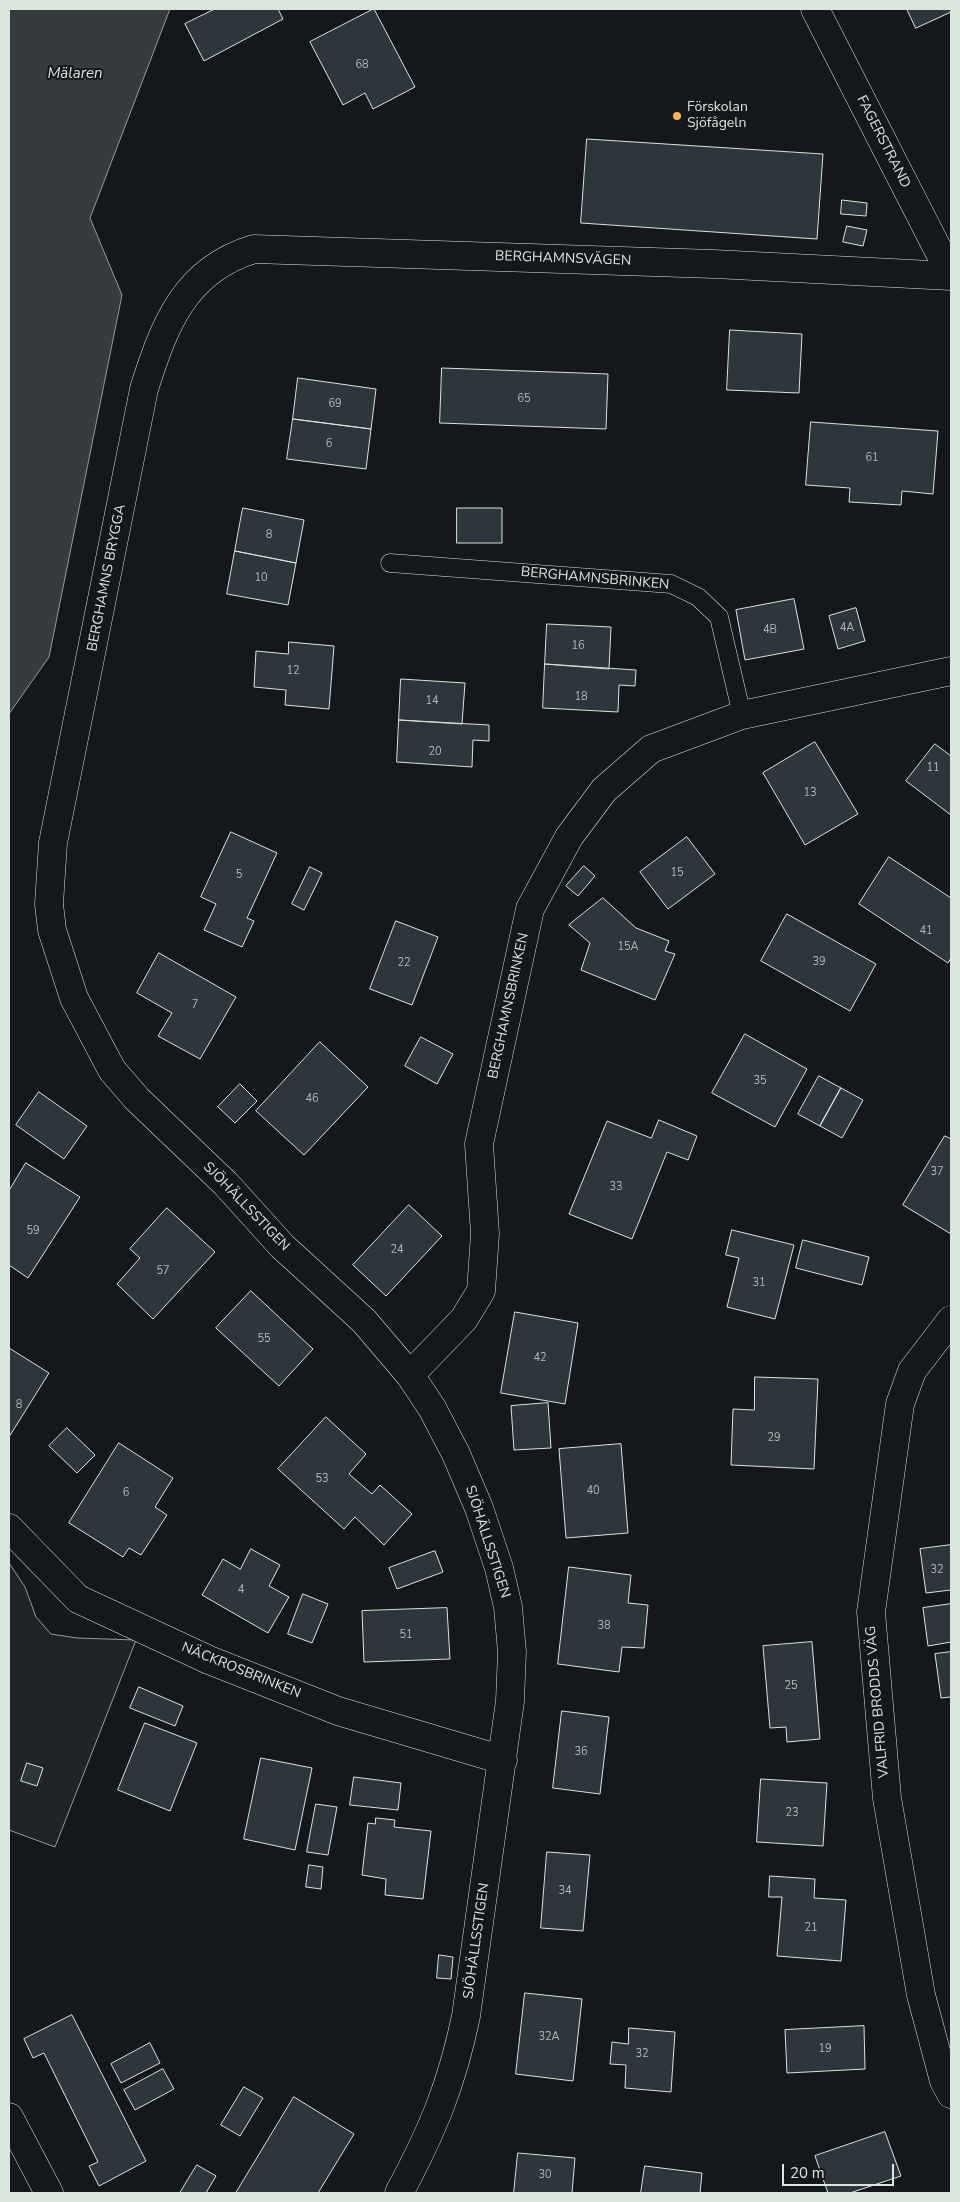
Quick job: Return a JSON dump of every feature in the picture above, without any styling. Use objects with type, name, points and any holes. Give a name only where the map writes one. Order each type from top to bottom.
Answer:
[{"type":"street","name":"FAGERSTRAND","points":[[815,9],[951,275]]},
{"type":"street","name":"BERGHAMNSVÄGEN","points":[[187,290],[205,274],[233,255],[254,249],[271,248],[714,264],[951,275]]},
{"type":"street","name":"BERGHAMNS BRYGGA","points":[[50,874],[53,843],[144,389],[158,345],[187,290]]},
{"type":"street","name":"BERGHAMNSBRINKEN","points":[[410,1375],[464,1319],[481,1291],[485,1234],[480,1144],[530,910],[569,837],[604,790],[651,749],[742,715],[950,671]]},
{"type":"street","name":"SJÖHÄLLSSTIGEN","points":[[50,874],[52,930],[61,961],[74,998],[112,1070],[137,1099],[226,1184],[282,1246],[364,1321],[410,1375],[432,1408],[456,1454],[479,1508],[499,1568],[508,1607],[512,1652],[510,1701],[467,2007],[458,2054],[438,2116],[399,2193]]},
{"type":"street","name":"VALFRID BRODDS VÄG","points":[[951,1320],[912,1370],[900,1404],[870,1612],[888,1808],[920,1995],[944,2081],[951,2094]]},
{"type":"street","name":"NÄCKROSBRINKEN","points":[[9,1528],[78,1599],[208,1660],[338,1711],[503,1760]]},
{"type":"street","points":[[9,2117],[49,2193]]},
{"type":"lane","name":"BERGHAMNSBRINKEN","points":[[390,563],[672,584],[698,597],[719,617],[742,715]]},
{"type":"shaded area","points":[[9,1563],[25,1587],[36,1617],[51,1634],[77,1638],[136,1640],[55,1847],[9,1830]]},
{"type":"water","name":"Mälaren","points":[[9,9],[170,9],[90,218],[122,295],[49,657],[9,714]]},
{"type":"building","points":[[215,9],[278,9],[283,19],[204,61],[185,24]]},
{"type":"building","points":[[374,9],[415,87],[373,109],[365,93],[343,105],[310,42]]},
{"type":"building","points":[[907,9],[951,9],[951,12],[916,28]]},
{"type":"building","points":[[587,139],[823,154],[817,239],[581,223]]},
{"type":"building","points":[[842,200],[867,203],[866,216],[841,214]]},
{"type":"building","points":[[847,226],[867,230],[863,246],[843,242]]},
{"type":"building","points":[[730,330],[802,334],[799,393],[727,390]]},
{"type":"building","points":[[442,368],[608,374],[606,429],[440,423]]},
{"type":"building","points":[[298,378],[376,389],[371,429],[293,419]]},
{"type":"building","points":[[293,419],[371,429],[366,469],[287,459]]},
{"type":"building","points":[[811,422],[938,431],[933,494],[902,491],[901,505],[849,502],[850,488],[806,485]]},
{"type":"building","points":[[243,508],[304,520],[296,563],[235,551]]},
{"type":"building","points":[[457,508],[502,508],[502,543],[457,543]]},
{"type":"building","points":[[235,551],[296,563],[288,605],[227,594]]},
{"type":"building","points":[[794,599],[804,649],[745,660],[736,610]]},
{"type":"building","points":[[856,608],[865,641],[838,649],[829,616]]},
{"type":"building","points":[[547,624],[611,627],[609,669],[545,664]]},
{"type":"building","points":[[289,642],[334,646],[329,709],[285,705],[286,690],[254,687],[256,651],[288,654]]},
{"type":"building","points":[[545,664],[636,670],[635,686],[619,685],[618,712],[543,708]]},
{"type":"building","points":[[401,679],[465,683],[462,724],[399,720]]},
{"type":"building","points":[[399,720],[489,725],[489,741],[473,740],[472,767],[397,762]]},
{"type":"building","points":[[815,742],[858,814],[805,845],[763,773]]},
{"type":"building","points":[[935,744],[951,756],[951,815],[906,781]]},
{"type":"building","points":[[231,832],[277,853],[247,918],[254,921],[242,947],[204,930],[216,904],[201,897]]},
{"type":"building","points":[[687,837],[715,874],[668,909],[640,872]]},
{"type":"building","points":[[889,857],[951,898],[951,958],[948,963],[859,904]]},
{"type":"building","points":[[584,866],[595,876],[578,896],[566,886]]},
{"type":"building","points":[[310,867],[322,873],[304,910],[292,904]]},
{"type":"building","points":[[603,898],[636,928],[669,941],[665,951],[675,954],[655,1000],[581,970],[590,943],[569,925]]},
{"type":"building","points":[[787,914],[876,964],[850,1011],[761,961]]},
{"type":"building","points":[[396,921],[438,937],[412,1005],[370,989]]},
{"type":"building","points":[[159,953],[236,997],[200,1059],[158,1036],[172,1013],[137,993]]},
{"type":"building","points":[[745,1034],[807,1069],[775,1127],[712,1093]]},
{"type":"building","points":[[421,1037],[453,1054],[437,1084],[405,1066]]},
{"type":"building","points":[[320,1042],[368,1087],[304,1155],[256,1111]]},
{"type":"building","points":[[819,1076],[841,1088],[820,1126],[798,1114]]},
{"type":"building","points":[[240,1084],[257,1101],[235,1123],[218,1107]]},
{"type":"building","points":[[841,1088],[863,1100],[842,1138],[820,1126]]},
{"type":"building","points":[[39,1092],[87,1126],[64,1159],[16,1125]]},
{"type":"building","points":[[659,1120],[697,1136],[688,1160],[667,1152],[632,1239],[569,1214],[607,1121],[651,1138]]},
{"type":"building","points":[[945,1136],[951,1139],[951,1234],[903,1205]]},
{"type":"building","points":[[26,1163],[80,1197],[28,1278],[9,1265],[9,1191]]},
{"type":"building","points":[[409,1205],[442,1236],[386,1296],[353,1265]]},
{"type":"building","points":[[167,1208],[215,1252],[153,1319],[117,1284],[140,1258],[130,1249]]},
{"type":"building","points":[[732,1230],[794,1245],[775,1319],[727,1307],[739,1258],[726,1255]]},
{"type":"building","points":[[803,1240],[869,1257],[862,1285],[796,1268]]},
{"type":"building","points":[[251,1291],[313,1349],[279,1386],[216,1328]]},
{"type":"building","points":[[515,1312],[578,1323],[565,1404],[501,1393]]},
{"type":"building","points":[[9,1348],[49,1373],[9,1437]]},
{"type":"building","points":[[755,1377],[818,1379],[814,1469],[731,1465],[733,1409],[754,1410]]},
{"type":"building","points":[[548,1403],[551,1448],[514,1450],[511,1406]]},
{"type":"building","points":[[326,1417],[366,1454],[349,1474],[372,1494],[380,1485],[412,1514],[384,1545],[355,1517],[344,1529],[278,1469]]},
{"type":"building","points":[[67,1428],[95,1455],[77,1473],[49,1446]]},
{"type":"building","points":[[119,1443],[173,1478],[155,1507],[167,1515],[141,1555],[129,1548],[123,1557],[69,1523]]},
{"type":"building","points":[[621,1444],[628,1533],[566,1538],[559,1449]]},
{"type":"building","points":[[951,1545],[951,1590],[926,1593],[920,1549]]},
{"type":"building","points":[[251,1549],[280,1565],[269,1586],[289,1597],[268,1633],[202,1595],[223,1559],[240,1569]]},
{"type":"building","points":[[435,1551],[443,1572],[397,1589],[389,1568]]},
{"type":"building","points":[[569,1567],[631,1575],[628,1603],[648,1605],[644,1648],[622,1647],[619,1672],[558,1664]]},
{"type":"building","points":[[303,1594],[328,1604],[312,1643],[288,1634]]},
{"type":"building","points":[[951,1604],[951,1642],[928,1646],[923,1608]]},
{"type":"building","points":[[447,1608],[450,1659],[364,1662],[362,1611]]},
{"type":"building","points":[[812,1642],[820,1739],[787,1742],[786,1727],[770,1728],[763,1646]]},
{"type":"building","points":[[951,1652],[951,1697],[941,1698],[935,1654]]},
{"type":"building","points":[[139,1687],[183,1706],[175,1726],[130,1708]]},
{"type":"building","points":[[562,1711],[609,1717],[600,1794],[553,1788]]},
{"type":"building","points":[[145,1723],[197,1743],[170,1811],[118,1790]]},
{"type":"building","points":[[261,1758],[312,1768],[295,1850],[244,1839]]},
{"type":"building","points":[[27,1763],[43,1768],[37,1786],[21,1781]]},
{"type":"building","points":[[354,1777],[401,1783],[398,1810],[350,1805]]},
{"type":"building","points":[[761,1779],[827,1783],[823,1846],[757,1842]]},
{"type":"building","points":[[316,1804],[337,1807],[328,1855],[307,1852]]},
{"type":"building","points":[[376,1818],[395,1820],[394,1827],[431,1831],[423,1899],[385,1895],[386,1879],[362,1875],[368,1823],[375,1824]]},
{"type":"building","points":[[547,1852],[590,1855],[583,1931],[541,1928]]},
{"type":"building","points":[[309,1865],[323,1867],[321,1889],[306,1887]]},
{"type":"building","points":[[770,1876],[815,1879],[814,1898],[846,1900],[841,1961],[777,1956],[782,1897],[769,1897]]},
{"type":"building","points":[[439,1955],[453,1957],[451,1979],[437,1978]]},
{"type":"building","points":[[525,1993],[582,1999],[573,2081],[516,2074]]},
{"type":"building","points":[[72,2015],[146,2161],[99,2186],[89,2166],[98,2162],[44,2053],[33,2058],[24,2039]]},
{"type":"building","points":[[864,2026],[865,2069],[787,2073],[785,2030]]},
{"type":"building","points":[[629,2028],[675,2032],[671,2092],[625,2088],[626,2065],[610,2064],[612,2042],[628,2044]]},
{"type":"building","points":[[150,2043],[160,2063],[121,2083],[111,2064]]},
{"type":"building","points":[[163,2069],[174,2089],[135,2110],[124,2090]]},
{"type":"building","points":[[244,2087],[263,2098],[240,2136],[221,2125]]},
{"type":"building","points":[[294,2097],[354,2134],[318,2193],[236,2193]]},
{"type":"building","points":[[885,2132],[901,2176],[850,2193],[828,2193],[815,2156]]},
{"type":"building","points":[[518,2153],[575,2158],[572,2193],[514,2193]]},
{"type":"building","points":[[197,2165],[216,2176],[206,2193],[180,2193]]},
{"type":"building","points":[[645,2166],[702,2173],[700,2193],[641,2193]]},
{"type":"place","name":"Förskolan Sjöfågeln","points":[[677,116]]}]
